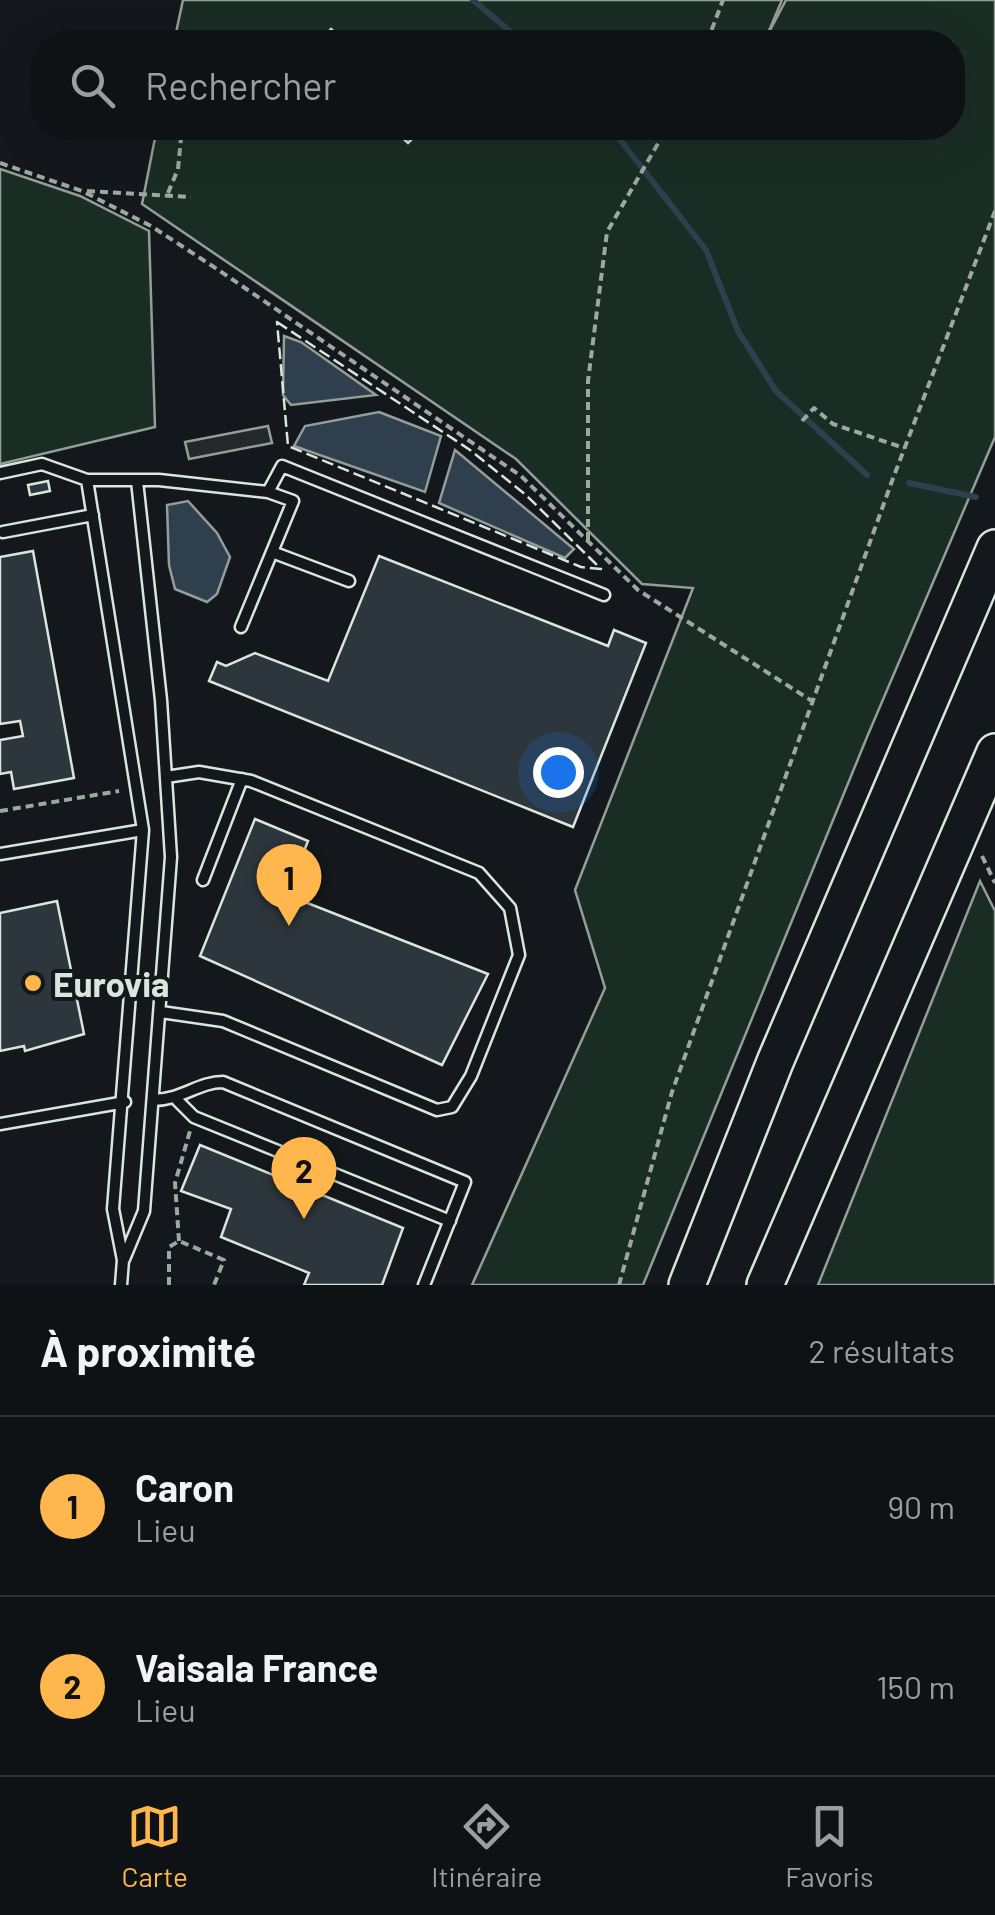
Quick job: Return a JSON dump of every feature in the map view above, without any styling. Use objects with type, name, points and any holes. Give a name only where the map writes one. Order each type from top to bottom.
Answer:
[{"type":"highway","points":[[687,1285],[775,1062],[995,548]]},
{"type":"highway","points":[[765,1285],[995,752]]},
{"type":"lane","points":[[0,473],[42,464],[86,480],[268,492],[293,501],[241,628]]},
{"type":"lane","points":[[268,492],[282,466],[604,596]]},
{"type":"lane","points":[[86,480],[143,830],[114,1209],[124,1260]]},
{"type":"lane","points":[[121,1285],[124,1260],[144,1211],[170,858],[166,776],[137,481]]},
{"type":"lane","points":[[4,532],[92,516]]},
{"type":"lane","points":[[272,552],[349,581]]},
{"type":"lane","points":[[160,1012],[223,1020],[438,1110],[452,1107],[471,1076],[519,955],[510,908],[479,873],[242,779],[199,772],[166,776]]},
{"type":"lane","points":[[203,880],[242,779]]},
{"type":"lane","points":[[0,854],[143,830]]},
{"type":"lane","points":[[153,1100],[177,1100],[212,1082],[223,1082],[466,1182],[424,1285]]},
{"type":"lane","points":[[177,1100],[194,1117],[450,1221]]},
{"type":"lane","points":[[0,1124],[125,1102]]},
{"type":"path","points":[[711,30],[724,0]]},
{"type":"path","points":[[168,192],[178,169],[181,140]]},
{"type":"path","points":[[588,542],[588,381],[607,232],[660,140]]},
{"type":"path","points":[[0,163],[82,191],[151,226],[521,476],[638,590],[813,702]]},
{"type":"path","points":[[82,191],[168,192],[191,197]]},
{"type":"path","points":[[619,1285],[672,1092],[904,448],[995,211]]},
{"type":"path","points":[[802,421],[814,408],[833,424],[904,448]]},
{"type":"path","points":[[0,811],[137,789]]},
{"type":"path","points":[[980,852],[995,883]]},
{"type":"path","points":[[179,1241],[175,1183],[194,1117]]},
{"type":"path","points":[[179,1241],[224,1260],[214,1283],[224,1285]]},
{"type":"path","points":[[170,1285],[169,1247],[179,1241]]},
{"type":"green space","points":[[183,0],[782,0],[769,30],[177,30]]},
{"type":"green space","points":[[786,0],[995,0],[995,437],[867,737],[643,1285],[472,1285],[605,988],[575,890],[693,588],[642,584],[516,459],[142,204],[155,140],[965,140],[965,30],[770,30]]},
{"type":"green space","points":[[0,169],[80,196],[149,231],[155,427],[0,464]]},
{"type":"green space","points":[[980,881],[995,911],[995,1285],[818,1285]]},
{"type":"shaded area","points":[[268,426],[272,443],[189,459],[185,442]]},
{"type":"water","points":[[284,336],[301,342],[376,395],[291,405],[283,395]]},
{"type":"water","points":[[379,412],[441,436],[425,492],[294,446],[305,426]]},
{"type":"water","points":[[455,450],[574,549],[565,558],[439,503]]},
{"type":"water","points":[[188,501],[217,533],[230,557],[217,594],[207,602],[175,589],[169,565],[167,505]]},
{"type":"building","points":[[48,481],[50,491],[30,495],[28,485]]},
{"type":"building","points":[[33,551],[74,778],[14,789],[11,772],[0,774],[0,740],[23,736],[20,721],[0,724],[0,557]]},
{"type":"building","points":[[379,556],[608,646],[614,630],[646,643],[573,827],[209,681],[217,662],[226,666],[255,653],[328,681]]},
{"type":"building","points":[[255,819],[308,841],[287,895],[488,974],[442,1065],[200,956]]},
{"type":"building","points":[[57,901],[84,1034],[25,1051],[24,1046],[0,1051],[0,913]]},
{"type":"building","points":[[200,1145],[403,1228],[382,1285],[304,1285],[309,1273],[221,1237],[231,1209],[181,1191]]},
{"type":"waterway","points":[[473,0],[509,30]]},
{"type":"waterway","points":[[620,140],[706,250],[738,331],[776,391],[867,475]]},
{"type":"waterway","points":[[909,483],[976,497]]},
{"type":"fence","points":[[277,322],[470,450],[526,495],[601,569],[581,567],[288,446],[277,322]]},
{"type":"place","name":"Caron","points":[[289,926]]},
{"type":"place","name":"Eurovia","points":[[33,983]]},
{"type":"place","name":"Vaisala France","points":[[304,1219]]}]
